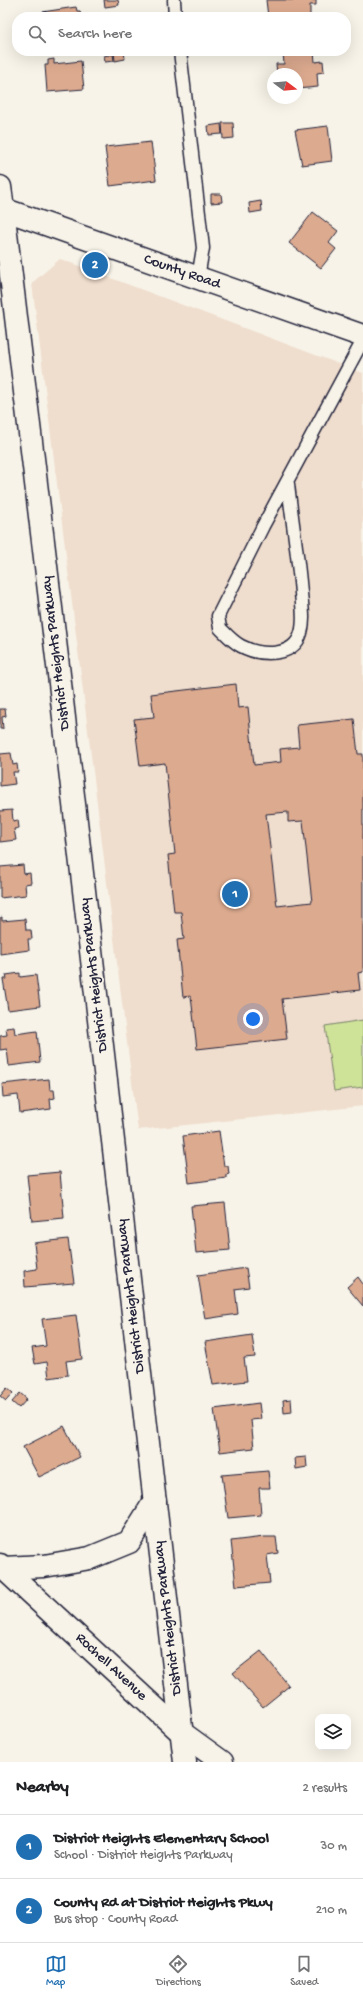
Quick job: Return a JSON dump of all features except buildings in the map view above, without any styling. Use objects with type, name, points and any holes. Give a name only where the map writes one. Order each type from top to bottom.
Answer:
[{"type":"street","name":"District Heights Parkway","points":[[0,187],[1,208],[185,1762]]},
{"type":"street","name":"County Road","points":[[1,208],[363,336]]},
{"type":"street","name":"Rochell Avenue","points":[[1,1567],[44,1566],[90,1558],[129,1542],[155,1501]]},
{"type":"street","name":"Rochell Avenue","points":[[1,1567],[182,1733],[222,1762]]},
{"type":"lane","points":[[174,0],[175,12]]},
{"type":"lane","points":[[181,56],[203,248],[198,278]]},
{"type":"lane","points":[[288,484],[300,581],[303,617],[301,634],[292,646],[277,654],[262,653],[241,646],[220,628],[218,616],[263,526],[288,484],[363,340]]},
{"type":"shaded area","points":[[60,259],[363,373],[363,1106],[138,1130],[32,283]]},
{"type":"green space","points":[[363,1020],[363,1087],[334,1091],[325,1026]]},
{"type":"place","name":"County Rd at District Heights Pkwy","points":[[95,265]]},
{"type":"place","name":"District Heights Elementary School","points":[[235,894]]}]
